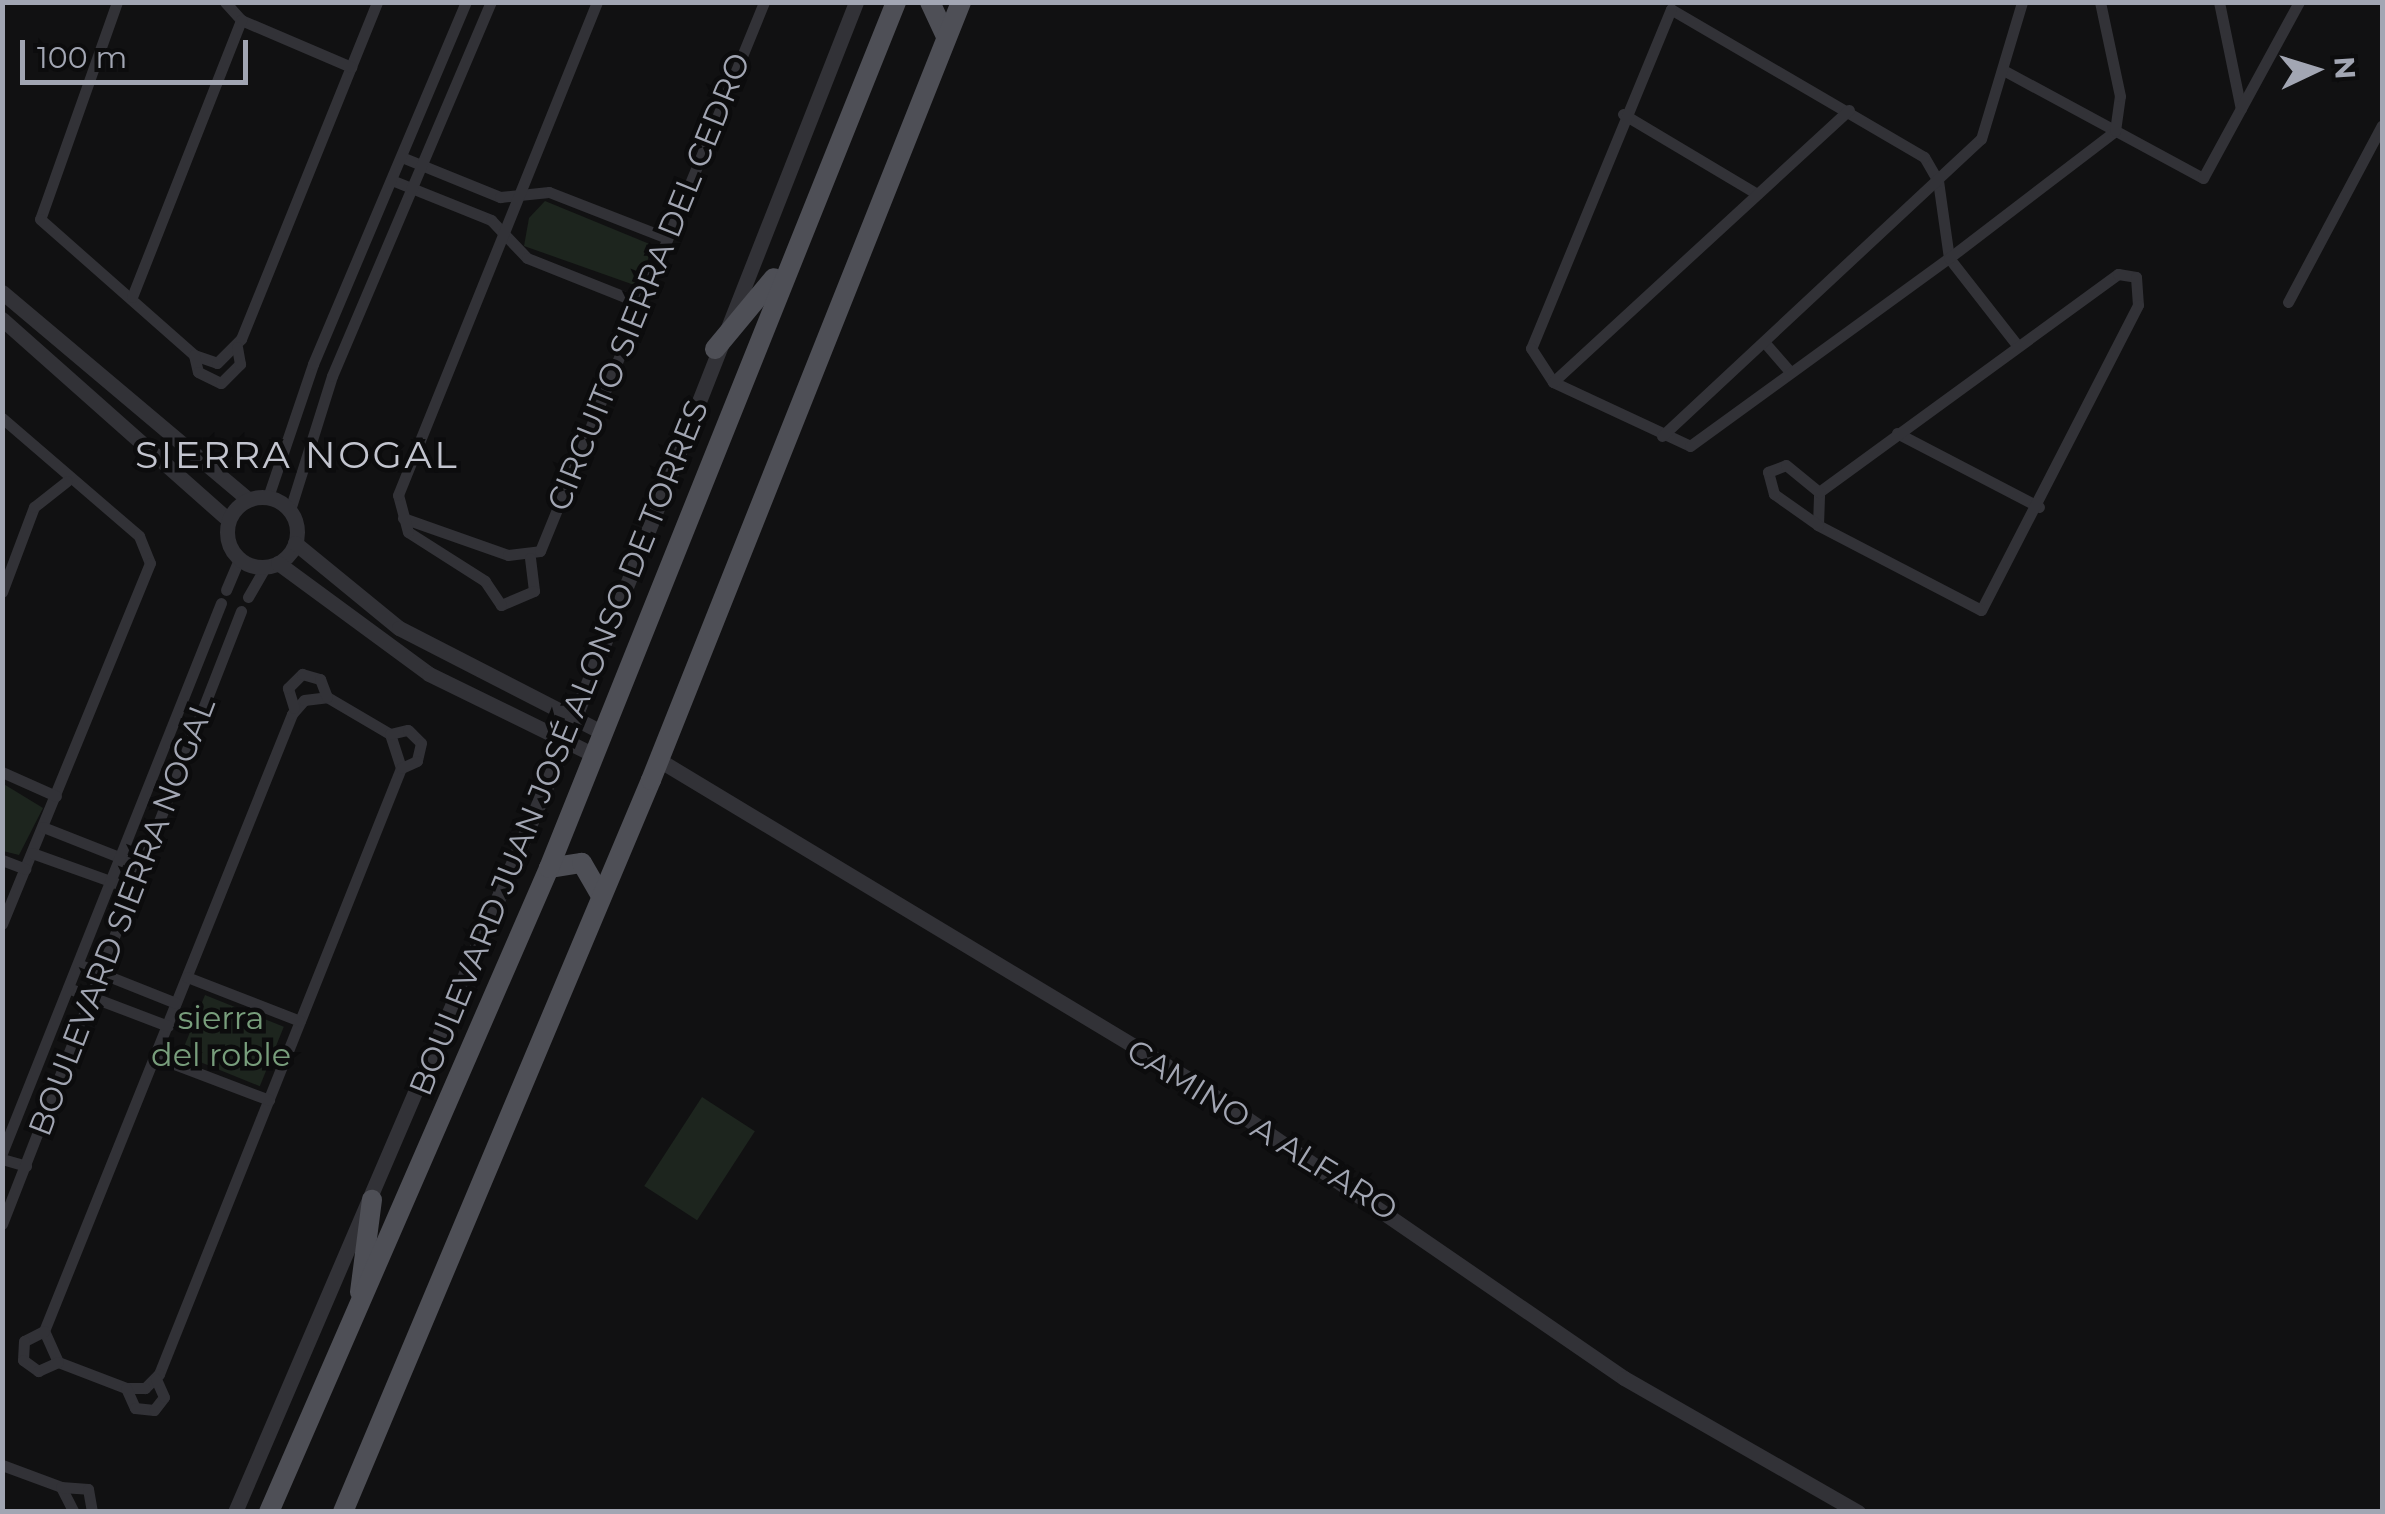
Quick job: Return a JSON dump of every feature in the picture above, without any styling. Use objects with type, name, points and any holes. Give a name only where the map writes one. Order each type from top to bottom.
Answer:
[{"type":"main road","name":"BOULEVARD JUAN JOSÉ ALONSO DE TORRES","points":[[269,1512],[356,1321],[549,868],[782,269],[896,2]]},
{"type":"main road","points":[[930,2],[946,37]]},
{"type":"main road","points":[[343,1512],[659,760],[960,2]]},
{"type":"main road","points":[[715,349],[782,269]]},
{"type":"main road","points":[[549,868],[582,862],[602,896]]},
{"type":"main road","points":[[356,1321],[372,1200]]},
{"type":"street","points":[[117,2],[40,209],[50,234],[132,297],[194,355],[217,363],[237,347],[377,2]]},
{"type":"street","points":[[224,2],[241,20],[351,66]]},
{"type":"street","points":[[268,497],[313,364],[404,158],[466,2]]},
{"type":"street","points":[[491,2],[416,190],[332,376],[290,510],[295,544],[399,628],[603,733]]},
{"type":"street","points":[[530,558],[403,518],[400,488],[597,2]]},
{"type":"street","name":"CIRCUITO SIERRA DEL CEDRO","points":[[403,518],[418,542],[475,574],[501,605],[534,591],[530,558],[764,2]]},
{"type":"street","points":[[235,1512],[566,742],[715,349],[856,2]]},
{"type":"street","points":[[1662,436],[1981,139],[2006,71],[2022,2]]},
{"type":"street","points":[[2017,346],[1949,258],[1938,181],[1924,157],[1671,9],[1623,114],[1531,348],[1553,382],[1690,446],[1949,258],[2115,131],[2120,96],[2100,2]]},
{"type":"street","points":[[2218,2],[2241,108]]},
{"type":"street","points":[[2006,71],[2204,178],[2299,2]]},
{"type":"street","points":[[132,297],[241,20]]},
{"type":"street","points":[[1553,382],[1849,110]]},
{"type":"street","points":[[1623,114],[1756,194]]},
{"type":"street","points":[[2288,302],[2382,124]]},
{"type":"street","points":[[404,158],[500,197],[550,192],[667,238]]},
{"type":"street","points":[[394,181],[491,220],[527,258],[640,303]]},
{"type":"street","points":[[2118,274],[2136,276],[2138,305],[2039,507],[1982,610],[1818,525],[1774,494],[1768,472],[1786,465],[1819,492],[2118,274]]},
{"type":"street","points":[[2,292],[248,499]]},
{"type":"street","points":[[2,318],[228,520],[240,560],[226,590]]},
{"type":"street","points":[[1765,343],[1789,371]]},
{"type":"street","points":[[194,355],[198,372],[221,382],[240,364],[237,347]]},
{"type":"street","points":[[2,418],[67,481],[139,536],[150,563],[2,924]]},
{"type":"street","points":[[1897,433],[2039,507]]},
{"type":"street","points":[[2,592],[34,507],[67,481]]},
{"type":"street","points":[[1818,525],[1819,492]]},
{"type":"street","points":[[228,520],[248,499],[268,497],[290,510]]},
{"type":"street","points":[[248,597],[272,565],[295,544]]},
{"type":"street","points":[[240,560],[272,565],[429,674],[594,755]]},
{"type":"street","name":"BOULEVARD SIERRA NOGAL","points":[[2,1156],[220,603]]},
{"type":"street","name":"BOULEVARD SIERRA NOGAL","points":[[2,1224],[148,868],[241,611]]},
{"type":"street","points":[[58,1362],[38,1372],[23,1360],[24,1341],[44,1331],[156,1057],[294,708],[288,688],[302,674],[320,679],[327,698],[390,734],[408,730],[420,742],[417,761],[400,768]]},
{"type":"street","points":[[294,708],[327,698]]},
{"type":"street","points":[[126,1388],[135,1408],[154,1410],[164,1397],[156,1379],[400,768],[390,734]]},
{"type":"street","name":"CAMINO A ALFARO","points":[[659,760],[1192,1082],[1624,1378],[1858,1512]]},
{"type":"street","points":[[2,772],[56,796]]},
{"type":"street","points":[[43,827],[148,868]]},
{"type":"street","points":[[32,853],[138,891]]},
{"type":"street","points":[[2,860],[25,869]]},
{"type":"street","points":[[78,964],[176,1004]]},
{"type":"street","points":[[187,976],[300,1021]]},
{"type":"street","points":[[68,988],[168,1026]]},
{"type":"street","points":[[156,1057],[270,1100]]},
{"type":"street","points":[[2,1156],[26,1166]]},
{"type":"street","points":[[2,1184],[16,1190]]},
{"type":"street","points":[[44,1331],[58,1362],[126,1388],[156,1379]]},
{"type":"street","points":[[2,1465],[61,1487],[88,1489],[92,1512]]},
{"type":"street","points":[[61,1487],[74,1512]]},
{"type":"green space","points":[[545,201],[652,245],[640,287],[524,246],[529,218]]},
{"type":"green space","points":[[2,783],[43,808],[19,855],[3,851]]},
{"type":"green space","name":"sierra del roble","points":[[205,995],[284,1027],[260,1086],[181,1054]]},
{"type":"green space","points":[[702,1097],[755,1131],[697,1220],[644,1186]]},
{"type":"district","name":"SIERRA NOGAL","points":[[297,455]]}]
